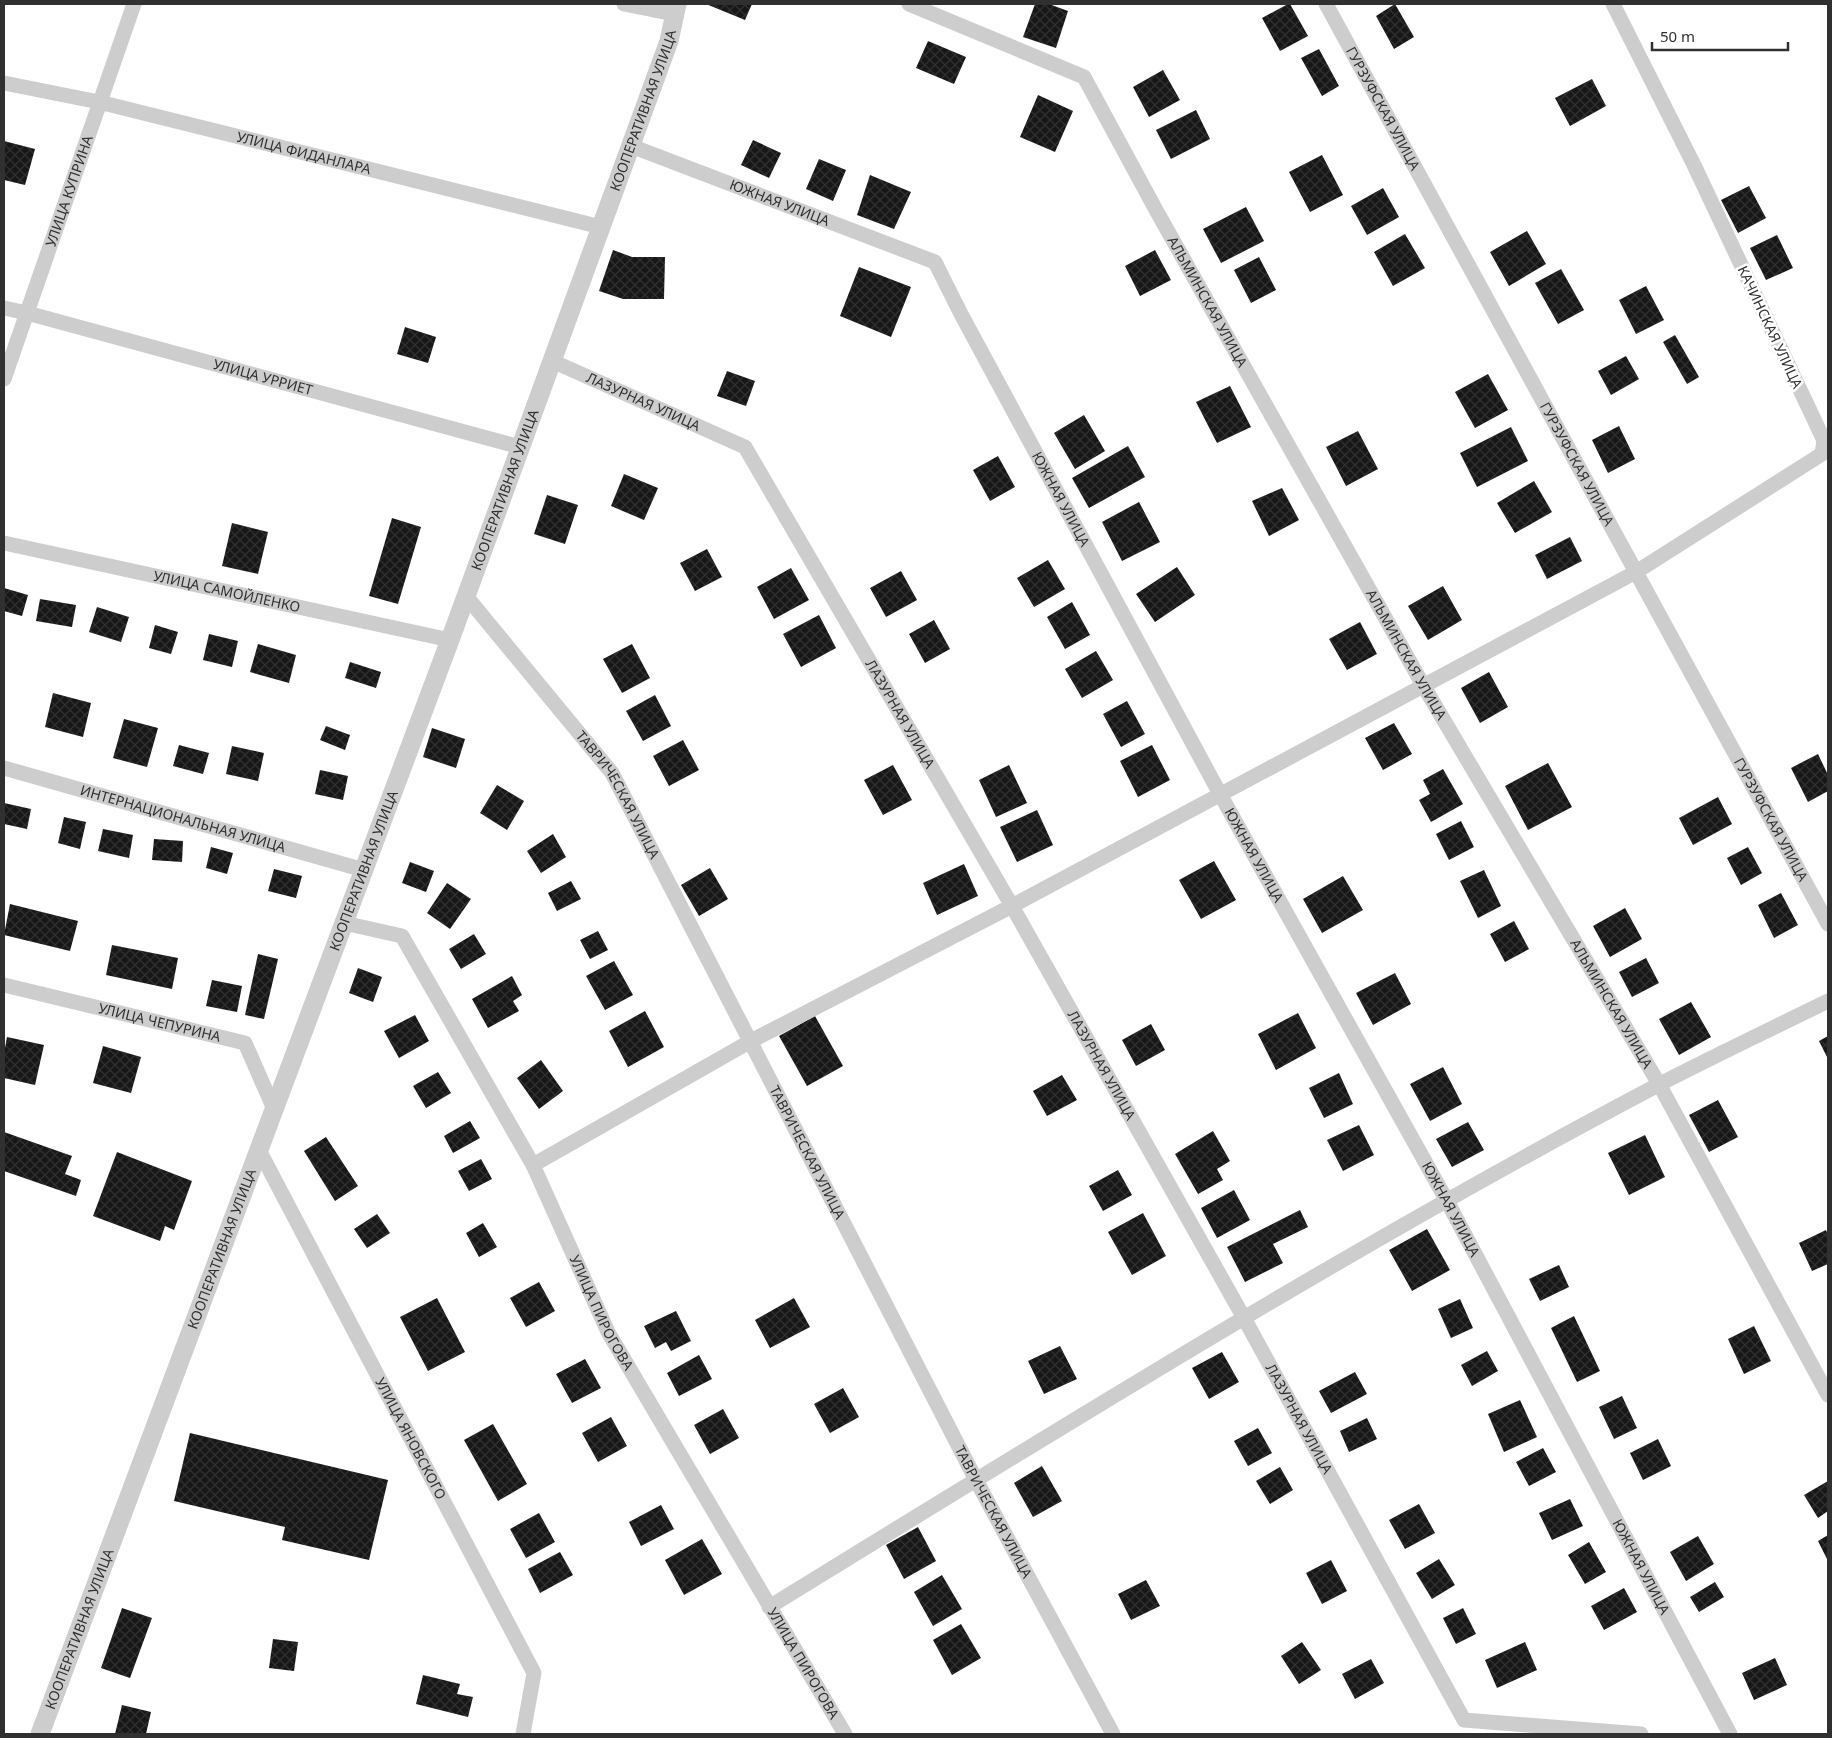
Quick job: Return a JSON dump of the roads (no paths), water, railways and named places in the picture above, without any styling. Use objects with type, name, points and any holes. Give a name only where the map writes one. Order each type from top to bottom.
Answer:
[{"type":"street","name":"УЛИЦА КУПРИНА","points":[[4,378],[134,4]]},
{"type":"street","points":[[624,4],[676,9]]},
{"type":"street","name":"АЛЬМИНСКАЯ УЛИЦА","points":[[909,4],[1084,77],[1166,228],[1423,685],[1659,1084],[1828,1395]]},
{"type":"street","name":"ГУРЗУФСКАЯ УЛИЦА","points":[[1326,4],[1828,924]]},
{"type":"street","name":"КАЧИНСКАЯ УЛИЦА","points":[[533,1165],[751,1042],[1012,906],[1636,572],[1822,454],[1824,442],[1694,165],[1613,4]]},
{"type":"street","name":"КООПЕРАТИВНАЯ УЛИЦА","points":[[40,1734],[450,640],[669,41],[676,9]]},
{"type":"street","name":"УЛИЦА ФИДАНЛАРА","points":[[4,83],[99,102],[601,227]]},
{"type":"street","name":"ЮЖНАЯ УЛИЦА","points":[[631,146],[935,262],[961,314],[1220,794],[1447,1200],[1730,1734]]},
{"type":"street","name":"УЛИЦА УРРИЕТ","points":[[4,308],[520,447]]},
{"type":"street","name":"ЛАЗУРНАЯ УЛИЦА","points":[[552,361],[745,447],[1012,906],[1244,1318],[1464,1720],[1641,1734]]},
{"type":"street","name":"УЛИЦА САМОЙЛЕНКО","points":[[4,543],[450,640]]},
{"type":"street","name":"ТАВРИЧЕСКАЯ УЛИЦА","points":[[466,596],[612,773],[976,1480],[1113,1734]]},
{"type":"street","name":"ИНТЕРНАЦИОНАЛЬНАЯ УЛИЦА","points":[[4,768],[364,870]]},
{"type":"street","name":"УЛИЦА ПИРОГОВА","points":[[344,923],[402,936],[533,1165],[608,1332],[845,1734]]},
{"type":"street","name":"УЛИЦА ЧЕПУРИНА","points":[[4,985],[245,1043],[274,1109]]},
{"type":"street","points":[[769,1607],[1244,1318],[1447,1200],[1659,1084],[1828,1002]]},
{"type":"street","name":"УЛИЦА ЯНОВСКОГО","points":[[259,1150],[534,1673],[523,1734]]}]
